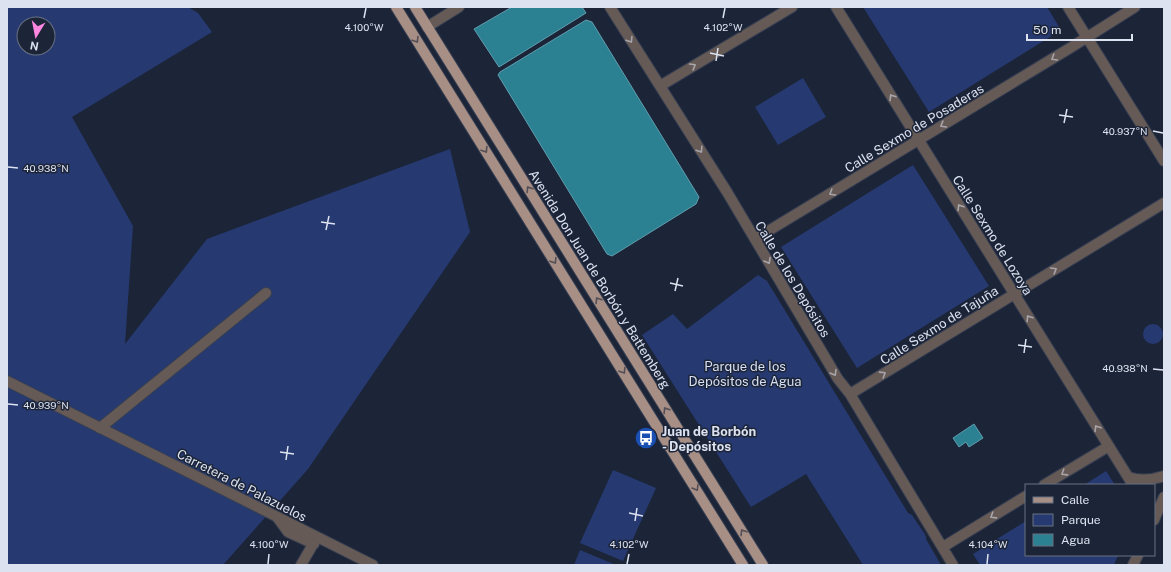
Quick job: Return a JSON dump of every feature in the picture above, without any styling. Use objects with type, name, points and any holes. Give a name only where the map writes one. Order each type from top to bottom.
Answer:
[{"type":"main road","points":[[396,7],[743,565]]},
{"type":"main road","name":"Avenida Don Juan de Borbón y Battemberg","points":[[415,7],[763,565]]},
{"type":"street","points":[[427,27],[459,7]]},
{"type":"street","name":"Calle de los Depósitos","points":[[610,7],[755,239],[838,379],[850,394],[953,565]]},
{"type":"street","points":[[660,86],[792,7]]},
{"type":"street","name":"Calle Sexmo de Lozoya","points":[[836,7],[1130,481],[1164,476]]},
{"type":"street","points":[[1068,7],[1164,161]]},
{"type":"street","name":"Calle Sexmo de Posaderas","points":[[755,239],[1087,38],[1135,7]]},
{"type":"street","name":"Calle Sexmo de Tajuña","points":[[850,394],[1164,203]]},
{"type":"street","points":[[100,428],[266,293]]},
{"type":"street","name":"Carretera de Palazuelos","points":[[7,380],[277,517],[315,541],[373,565]]},
{"type":"street","points":[[1046,484],[1108,446]]},
{"type":"street","points":[[943,547],[1025,497]]},
{"type":"street","points":[[1155,518],[1164,497]]},
{"type":"street","points":[[302,565],[315,541]]},
{"type":"green space","points":[[7,7],[188,7],[198,13],[212,32],[72,117],[133,226],[125,344],[207,239],[450,149],[470,232],[308,469],[223,565],[7,565]]},
{"type":"green space","points":[[863,7],[1047,7],[1061,30],[929,112]]},
{"type":"green space","points":[[803,78],[826,117],[778,145],[755,107]]},
{"type":"green space","points":[[913,165],[989,286],[857,368],[781,247]]},
{"type":"green space","name":"Parque de los Depósitos de Agua","points":[[758,275],[767,281],[908,513],[912,515],[926,536],[926,539],[941,565],[863,565],[806,474],[751,507],[642,335],[673,314],[687,329]]},
{"type":"green space","points":[[1153,324],[1160,327],[1163,334],[1160,341],[1153,344],[1146,341],[1143,334],[1146,327]]},
{"type":"green space","points":[[613,470],[656,488],[623,561],[580,543]]},
{"type":"green space","points":[[1106,471],[1114,484],[1086,484]]},
{"type":"green space","points":[[1025,522],[1025,556],[1118,556],[1114,565],[980,565],[973,554]]},
{"type":"green space","points":[[580,550],[616,565],[574,565]]},
{"type":"water","points":[[512,7],[582,7],[586,13],[499,67],[474,29]]},
{"type":"water","points":[[586,20],[592,22],[699,197],[696,204],[612,256],[607,254],[498,75],[500,72]]},
{"type":"water","points":[[974,424],[983,438],[969,447],[966,442],[959,447],[953,438]]},
{"type":"place","name":"Juan de Borbón - Depósitos","points":[[646,438]]}]
